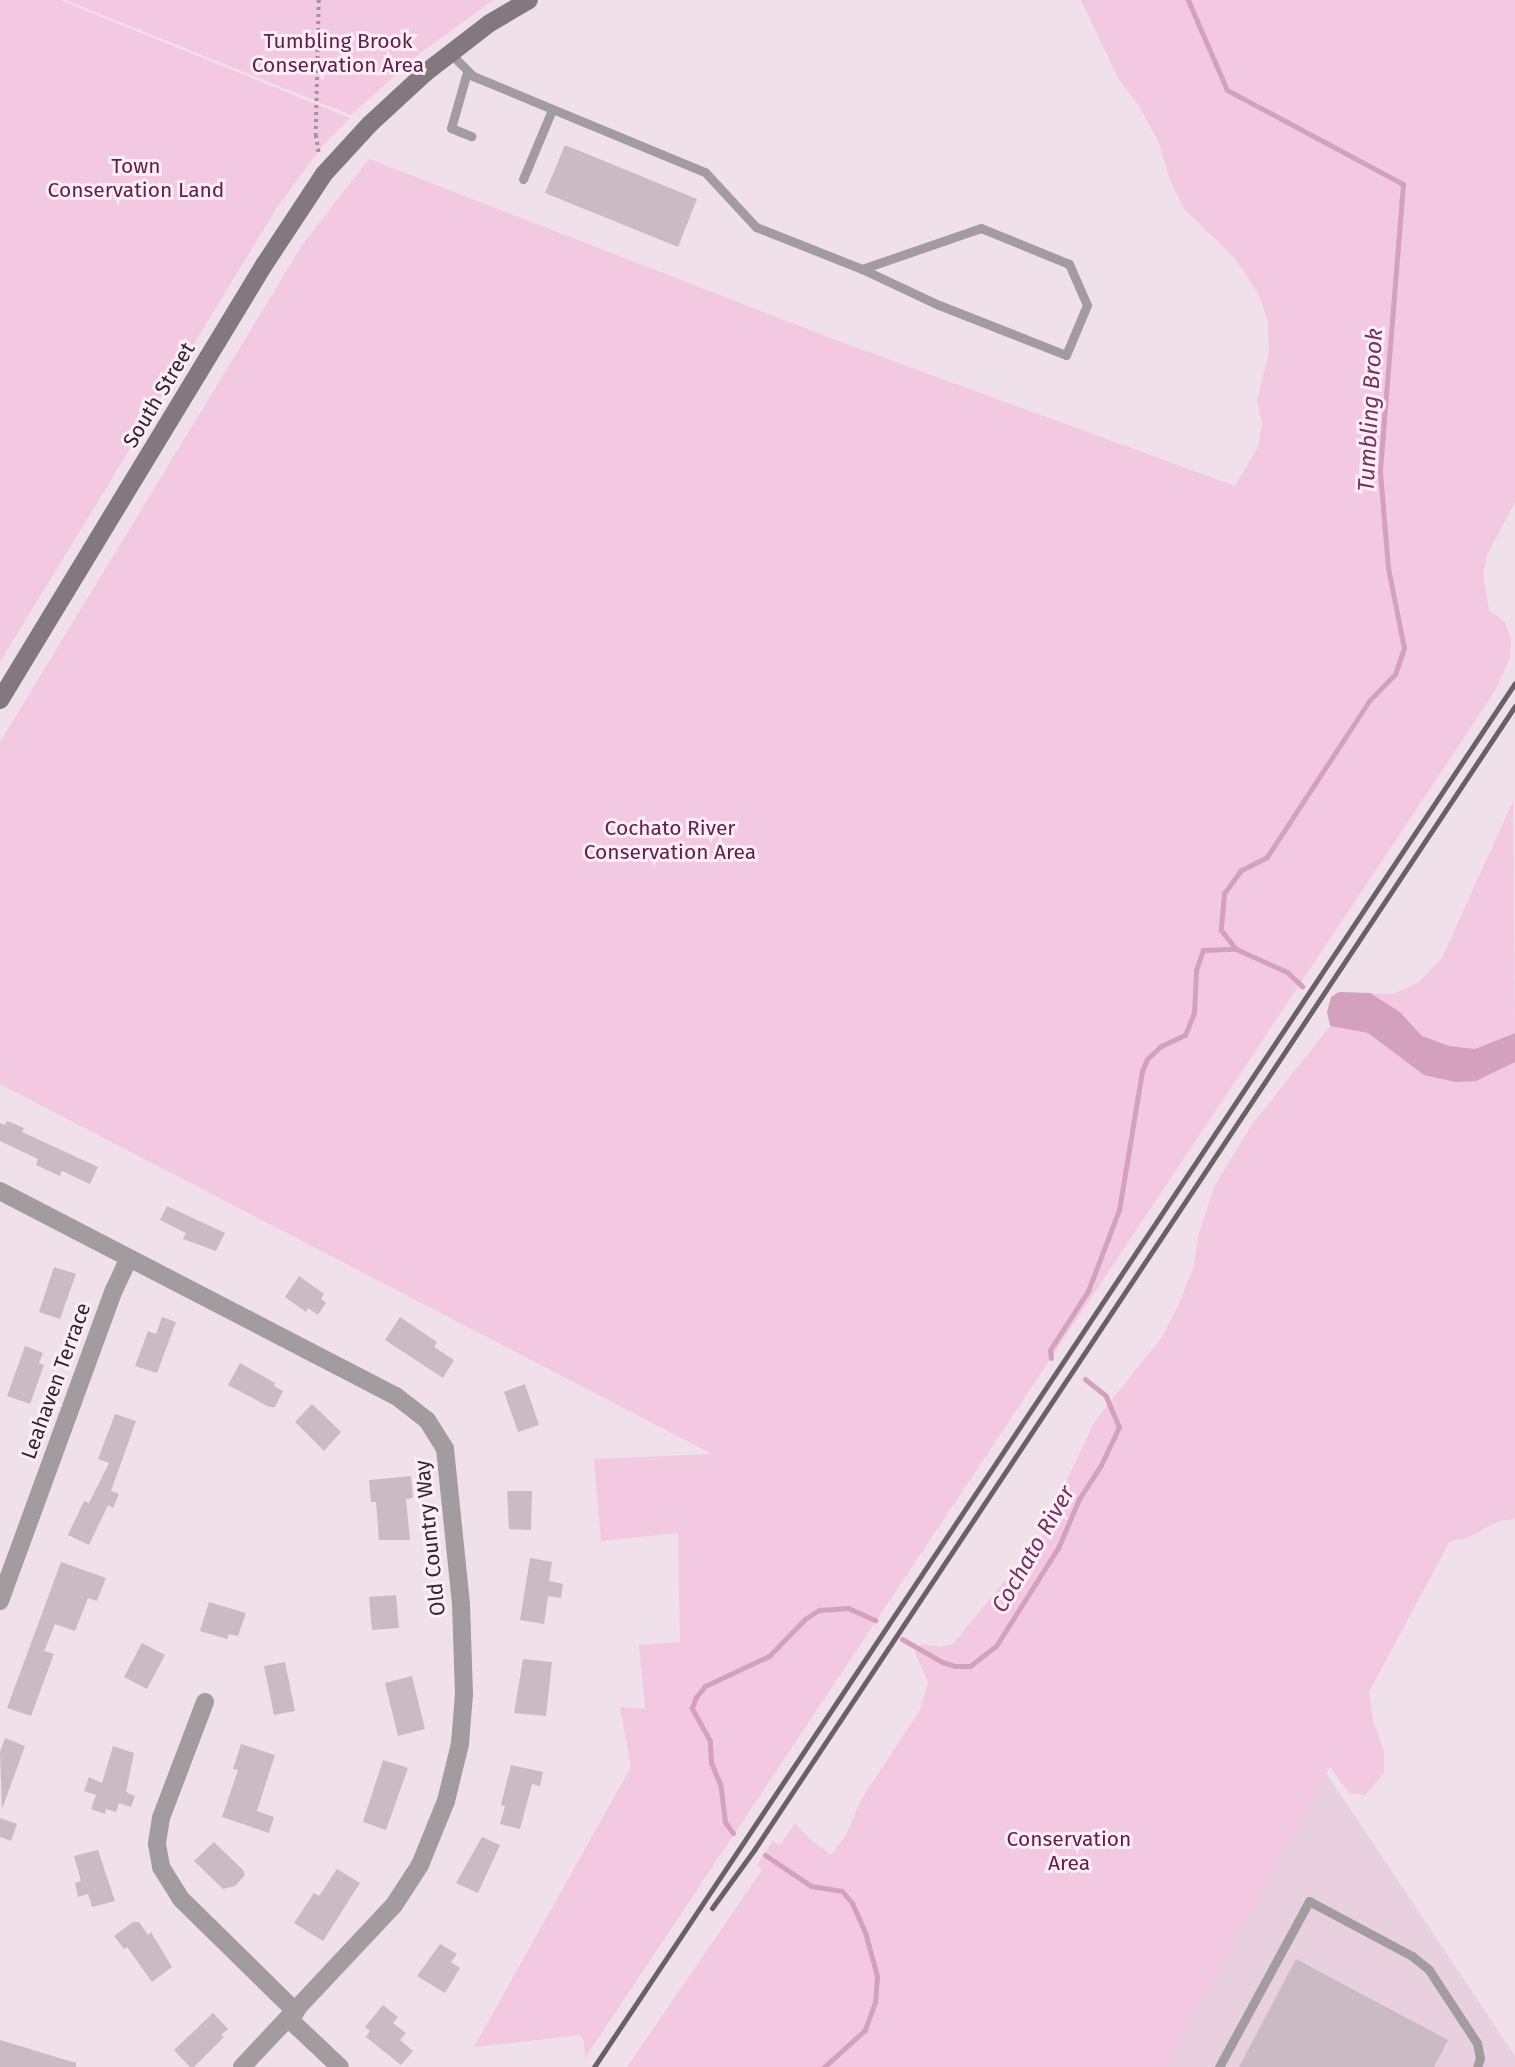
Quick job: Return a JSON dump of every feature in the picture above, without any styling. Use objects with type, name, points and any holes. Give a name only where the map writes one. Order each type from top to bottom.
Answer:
[{"type":"main road","name":"South Street","points":[[0,700],[264,265],[324,174],[370,124],[450,53],[529,0]]},
{"type":"street","name":"Old Country Way","points":[[0,1191],[402,1400],[434,1429],[447,1461],[462,1623],[464,1694],[460,1744],[452,1781],[427,1851],[404,1892],[374,1929],[242,2067]]},
{"type":"street","name":"Leahaven Terrace","points":[[0,1601],[114,1290],[129,1258]]},
{"type":"street","points":[[205,1702],[161,1818],[158,1844],[161,1867],[181,1899],[340,2067]]},
{"type":"lane","points":[[450,53],[467,72],[552,110],[705,172],[756,227],[862,269],[939,305],[1066,355],[1087,305],[1069,264],[981,228],[862,269]]},
{"type":"lane","points":[[467,72],[451,128],[471,136]]},
{"type":"lane","points":[[523,179],[552,110]]},
{"type":"lane","points":[[1219,2067],[1309,1901],[1412,1956],[1429,1970],[1477,2043],[1480,2058],[1477,2067]]},
{"type":"path","points":[[319,0],[316,135],[324,174]]},
{"type":"shaded area","points":[[1339,992],[1370,993],[1400,1012],[1422,1036],[1449,1046],[1475,1049],[1515,1033],[1515,1062],[1476,1081],[1456,1082],[1424,1075],[1368,1033],[1330,1026],[1327,1012],[1331,997]]},
{"type":"shaded area","points":[[1326,1773],[1515,2056],[1515,2067],[1166,2067]]},
{"type":"green space","name":"Town Conservation Land","points":[[0,0],[60,0],[350,118],[323,145],[278,206],[0,662]]},
{"type":"green space","name":"Tumbling Brook Conservation Area","points":[[65,0],[493,0],[419,54],[351,115]]},
{"type":"green space","name":"Cochato River Conservation Area","points":[[1081,0],[1515,0],[1515,502],[1487,555],[1483,574],[1489,610],[1505,622],[1511,639],[1510,658],[1495,691],[585,2058],[584,2041],[580,2035],[474,2047],[631,1767],[620,1707],[645,1709],[639,1645],[680,1642],[678,1533],[601,1541],[594,1459],[712,1454],[0,1084],[0,742],[303,244],[369,159],[833,339],[1235,486],[1258,447],[1262,424],[1257,401],[1269,352],[1268,321],[1258,293],[1234,257],[1184,209],[1170,180],[1159,143],[1139,106],[1118,78]]},
{"type":"green space","points":[[1513,801],[1515,1033],[1475,1049],[1449,1046],[1422,1036],[1400,1012],[1370,993],[1394,994],[1419,982],[1442,958]]},
{"type":"green space","name":"Conservation Area","points":[[1330,1026],[1368,1033],[1424,1075],[1476,1081],[1515,1062],[1515,1519],[1499,1521],[1467,1538],[1450,1541],[1369,1692],[1373,1721],[1384,1751],[1384,1773],[1365,1795],[1349,1793],[1330,1767],[1166,2067],[627,2067],[762,1870],[757,1865],[773,1841],[780,1845],[795,1823],[812,1841],[831,1855],[846,1835],[861,1800],[920,1710],[928,1683],[915,1652],[922,1644],[941,1647],[953,1644],[1046,1531],[1095,1421],[1162,1337],[1178,1306],[1194,1266],[1198,1237],[1214,1187],[1251,1126]]},
{"type":"building","points":[[565,145],[697,199],[678,247],[545,193]]},
{"type":"building","points":[[7,1121],[24,1128],[22,1132],[98,1167],[90,1184],[62,1171],[60,1176],[36,1165],[38,1159],[0,1141],[0,1123],[5,1125]]},
{"type":"building","points":[[167,1206],[225,1233],[216,1251],[183,1239],[186,1233],[160,1220]]},
{"type":"building","points":[[54,1267],[76,1274],[60,1319],[39,1312]]},
{"type":"building","points":[[299,1276],[324,1294],[321,1299],[326,1303],[318,1315],[308,1308],[306,1312],[285,1297]]},
{"type":"building","points":[[162,1317],[176,1322],[157,1373],[135,1366],[148,1331],[156,1334]]},
{"type":"building","points":[[400,1317],[437,1342],[434,1347],[454,1360],[443,1378],[385,1340]]},
{"type":"building","points":[[25,1346],[43,1353],[39,1363],[44,1365],[30,1404],[7,1396]]},
{"type":"building","points":[[240,1363],[275,1383],[274,1386],[283,1391],[275,1407],[269,1407],[228,1385]]},
{"type":"building","points":[[525,1384],[539,1425],[518,1432],[504,1392]]},
{"type":"building","points":[[312,1404],[341,1432],[324,1451],[295,1422]]},
{"type":"building","points":[[115,1414],[136,1421],[111,1491],[119,1494],[113,1508],[108,1505],[89,1545],[68,1535],[84,1501],[89,1503],[109,1463],[98,1459]]},
{"type":"building","points":[[411,1476],[413,1498],[406,1499],[410,1540],[379,1540],[376,1502],[371,1502],[369,1480]]},
{"type":"building","points":[[507,1491],[532,1491],[531,1530],[509,1529]]},
{"type":"building","points":[[530,1558],[552,1562],[549,1581],[563,1584],[561,1598],[548,1596],[544,1624],[520,1620]]},
{"type":"building","points":[[61,1562],[106,1578],[97,1601],[88,1598],[75,1631],[55,1624],[44,1651],[54,1654],[31,1716],[7,1708]]},
{"type":"building","points":[[396,1595],[399,1628],[372,1630],[369,1597]]},
{"type":"building","points":[[209,1602],[246,1613],[238,1636],[229,1634],[227,1639],[200,1631]]},
{"type":"building","points":[[142,1643],[165,1655],[147,1689],[124,1677]]},
{"type":"building","points":[[523,1659],[552,1662],[546,1716],[514,1713]]},
{"type":"building","points":[[285,1662],[295,1711],[274,1715],[264,1666]]},
{"type":"building","points":[[412,1676],[425,1729],[398,1736],[385,1683]]},
{"type":"building","points":[[5,1738],[25,1746],[2,1809],[0,1752]]},
{"type":"building","points":[[241,1744],[275,1755],[257,1811],[274,1817],[269,1833],[222,1817],[238,1770],[233,1769]]},
{"type":"building","points":[[113,1746],[134,1753],[126,1792],[135,1796],[131,1807],[119,1803],[116,1812],[106,1809],[105,1814],[91,1809],[96,1795],[84,1791],[89,1777],[102,1783]]},
{"type":"building","points":[[383,1760],[408,1768],[386,1830],[363,1822]]},
{"type":"building","points":[[511,1765],[543,1772],[540,1786],[532,1784],[520,1829],[500,1824],[505,1806],[501,1805]]},
{"type":"building","points":[[0,1818],[17,1824],[11,1841],[0,1837]]},
{"type":"building","points":[[482,1837],[500,1845],[478,1893],[456,1883]]},
{"type":"building","points":[[214,1842],[243,1870],[245,1875],[235,1886],[223,1889],[194,1861]]},
{"type":"building","points":[[98,1850],[115,1901],[92,1907],[88,1894],[78,1897],[75,1883],[81,1881],[74,1856]]},
{"type":"building","points":[[337,1869],[360,1883],[323,1941],[294,1923],[314,1893],[319,1896]]},
{"type":"building","points":[[133,1922],[139,1922],[148,1935],[151,1932],[172,1967],[152,1982],[127,1947],[124,1949],[114,1936]]},
{"type":"building","points":[[440,1944],[457,1954],[451,1962],[460,1968],[445,1993],[417,1976]]},
{"type":"building","points":[[1296,1959],[1448,2040],[1434,2067],[1239,2067]]},
{"type":"building","points":[[383,2005],[398,2017],[393,2023],[406,2033],[400,2040],[413,2051],[401,2065],[366,2037],[370,2031],[365,2027]]},
{"type":"building","points":[[213,2013],[228,2029],[221,2035],[224,2037],[194,2067],[190,2067],[174,2050]]},
{"type":"building","points":[[0,2040],[76,2063],[76,2067],[0,2067]]},
{"type":"waterway","name":"Tumbling Brook","points":[[1188,0],[1227,90],[1403,184],[1380,472],[1388,568],[1404,648],[1395,674],[1369,701],[1267,857],[1241,870],[1224,893],[1221,930],[1236,949]]},
{"type":"waterway","name":"Cochato River","points":[[1051,1358],[1050,1350],[1088,1291],[1119,1210],[1142,1071],[1147,1059],[1161,1046],[1185,1035],[1194,1013],[1196,970],[1203,950],[1236,949],[1287,972],[1302,986]]},
{"type":"waterway","name":"Cochato River","points":[[902,1639],[942,1662],[955,1666],[970,1666],[996,1646],[1058,1548],[1079,1499],[1101,1465],[1119,1427],[1106,1396],[1085,1379]]},
{"type":"waterway","name":"Cochato River","points":[[733,1833],[725,1822],[720,1784],[711,1763],[710,1741],[692,1708],[696,1697],[705,1686],[769,1656],[805,1619],[819,1610],[848,1608],[875,1620]]},
{"type":"waterway","name":"Cochato River","points":[[765,1855],[811,1886],[842,1891],[852,1903],[865,1932],[877,1976],[875,2002],[865,2030],[824,2067]]},
{"type":"railway","points":[[594,2067],[1515,683]]},
{"type":"railway","points":[[712,1908],[754,1850],[1515,706]]}]
